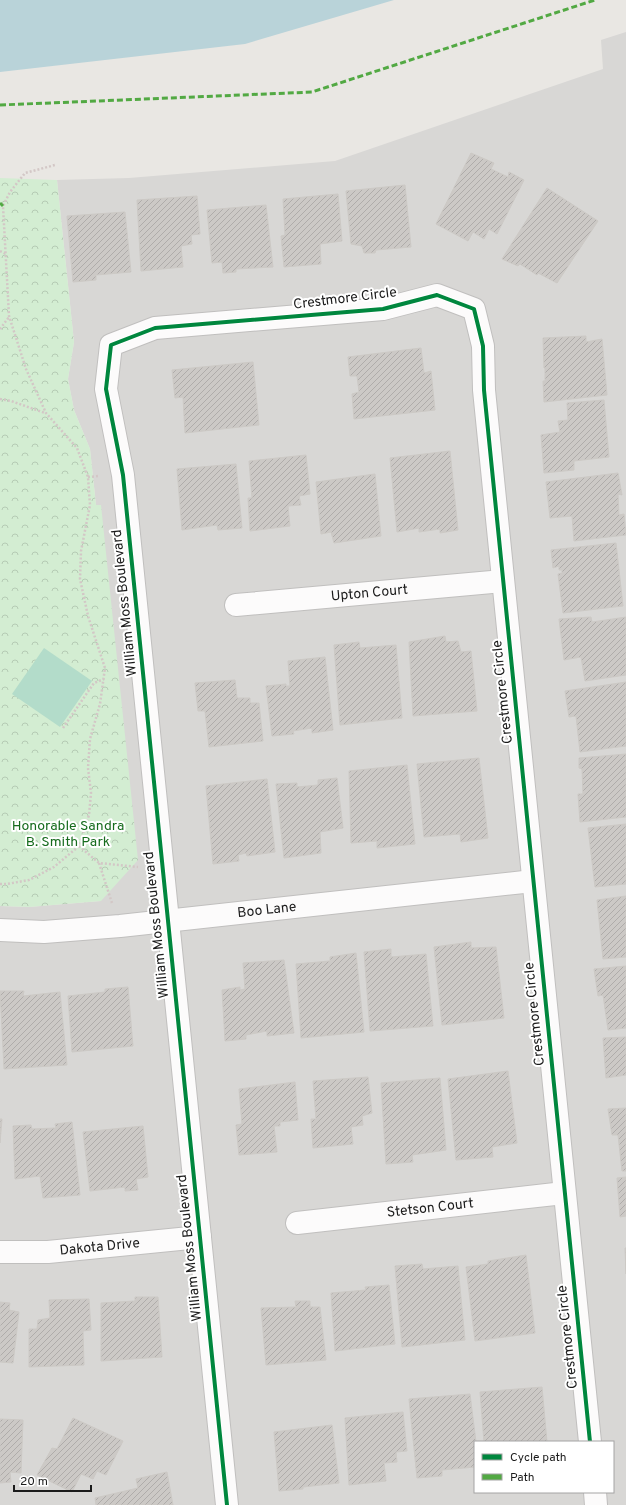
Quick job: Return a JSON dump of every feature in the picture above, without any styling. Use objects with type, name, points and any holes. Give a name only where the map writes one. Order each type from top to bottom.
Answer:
[{"type":"street","name":"Crestmore Circle","points":[[112,345],[155,328],[383,309],[437,295],[474,309],[484,346],[484,390],[590,1441]]},
{"type":"street","name":"William Moss Boulevard","points":[[112,345],[106,389],[123,475],[227,1505]]},
{"type":"street","name":"Upton Court","points":[[236,605],[503,581]]},
{"type":"street","name":"Boo Lane","points":[[0,930],[44,932],[120,926],[533,882]]},
{"type":"street","name":"Stetson Court","points":[[297,1223],[564,1193]]},
{"type":"street","name":"Dakota Drive","points":[[0,1252],[48,1252],[200,1237]]},
{"type":"street","points":[[595,1493],[596,1505]]},
{"type":"path","points":[[0,884],[29,880],[54,867],[79,846],[89,815],[91,793],[88,768],[90,739],[100,704],[105,668],[88,616],[80,579],[81,550],[90,505],[88,477],[77,448],[46,413],[26,369],[9,316],[3,206],[10,192],[25,173],[55,165]]},
{"type":"path","points":[[0,251],[6,254]]},
{"type":"path","points":[[0,329],[9,316]]},
{"type":"path","points":[[0,400],[11,401],[46,413]]},
{"type":"path","points":[[63,728],[94,683],[104,679]]},
{"type":"path","points":[[79,846],[99,863],[120,926]]},
{"type":"path","points":[[99,863],[162,870]]},
{"type":"shaded area","points":[[626,32],[626,1505],[0,1505],[0,906],[29,907],[101,901],[101,505],[96,505],[90,449],[74,410],[68,379],[74,342],[57,180],[129,178],[335,161],[603,69],[601,40]]},
{"type":"green space","name":"Honorable Sandra B. Smith Park","points":[[0,178],[57,180],[74,342],[68,379],[74,410],[90,449],[96,505],[101,505],[138,860],[101,901],[29,907],[0,906]]},
{"type":"green space","points":[[44,648],[92,681],[60,727],[12,694]]},
{"type":"water","points":[[0,0],[394,0],[245,44],[0,72]]},
{"type":"building","points":[[471,153],[494,163],[491,169],[508,177],[509,172],[524,180],[497,234],[489,229],[484,239],[473,232],[468,241],[436,224]]},
{"type":"building","points":[[405,185],[411,247],[376,250],[375,253],[364,253],[362,246],[351,244],[346,191]]},
{"type":"building","points":[[547,188],[598,221],[557,283],[538,273],[537,275],[520,264],[518,266],[502,259]]},
{"type":"building","points":[[338,194],[342,241],[320,244],[321,264],[284,267],[281,236],[285,235],[283,199]]},
{"type":"building","points":[[197,196],[200,234],[191,235],[192,244],[181,246],[183,267],[141,271],[137,200]]},
{"type":"building","points":[[266,205],[273,267],[236,269],[236,272],[223,273],[222,262],[212,263],[207,210]]},
{"type":"building","points":[[125,212],[131,272],[96,275],[96,280],[73,282],[67,216]]},
{"type":"building","points":[[586,336],[586,342],[602,339],[607,395],[544,402],[543,381],[545,381],[545,368],[543,338]]},
{"type":"building","points":[[421,348],[424,373],[431,371],[435,410],[354,419],[352,394],[359,392],[357,376],[350,376],[348,357]]},
{"type":"building","points":[[253,362],[259,425],[185,433],[183,397],[175,398],[172,370]]},
{"type":"building","points":[[604,400],[609,457],[574,461],[574,470],[544,473],[541,435],[560,432],[558,421],[568,420],[567,403]]},
{"type":"building","points":[[450,451],[458,530],[440,533],[440,529],[419,532],[419,528],[397,532],[390,458]]},
{"type":"building","points":[[306,455],[310,494],[299,496],[301,505],[288,506],[290,526],[250,531],[248,498],[252,498],[249,461]]},
{"type":"building","points":[[236,464],[242,528],[218,530],[217,525],[182,530],[177,469]]},
{"type":"building","points":[[618,473],[622,495],[618,494],[619,515],[624,514],[626,535],[574,541],[572,516],[550,518],[546,482]]},
{"type":"building","points":[[375,474],[381,536],[334,543],[331,532],[321,534],[316,482]]},
{"type":"building","points":[[616,543],[623,606],[563,613],[558,574],[562,573],[562,570],[559,570],[559,566],[553,568],[551,550]]},
{"type":"building","points":[[591,617],[592,622],[626,617],[626,675],[585,681],[581,657],[564,660],[559,619]]},
{"type":"building","points":[[445,636],[446,642],[458,641],[461,652],[471,651],[477,711],[413,716],[409,642]]},
{"type":"building","points":[[359,642],[360,648],[396,645],[402,718],[340,725],[334,645]]},
{"type":"building","points":[[325,657],[333,730],[312,733],[312,728],[293,731],[294,734],[272,736],[266,686],[286,684],[286,686],[290,686],[288,661]]},
{"type":"building","points":[[235,680],[237,698],[250,698],[250,703],[259,703],[263,741],[209,747],[205,711],[198,711],[195,683]]},
{"type":"building","points":[[626,682],[626,746],[580,752],[576,716],[569,717],[565,691]]},
{"type":"building","points":[[626,754],[626,817],[580,822],[578,794],[583,794],[582,769],[579,768],[579,758]]},
{"type":"building","points":[[479,758],[488,838],[461,842],[460,834],[424,837],[417,764]]},
{"type":"building","points":[[407,765],[415,844],[377,848],[377,841],[351,843],[349,771]]},
{"type":"building","points":[[337,778],[343,828],[320,832],[321,853],[284,858],[276,784],[297,783],[297,787],[318,785],[318,780]]},
{"type":"building","points":[[267,779],[275,852],[247,856],[246,853],[238,855],[239,861],[213,864],[206,786]]},
{"type":"building","points":[[626,824],[626,884],[595,887],[588,828]]},
{"type":"building","points":[[626,896],[626,957],[603,959],[597,900]]},
{"type":"building","points":[[471,942],[471,948],[496,947],[504,1018],[442,1025],[434,947]]},
{"type":"building","points":[[391,949],[391,957],[426,954],[433,1026],[370,1031],[364,952]]},
{"type":"building","points":[[356,953],[364,1032],[301,1038],[296,964],[330,961],[330,957]]},
{"type":"building","points":[[284,960],[294,1033],[267,1036],[267,1031],[246,1035],[246,1039],[225,1041],[222,990],[240,987],[240,990],[245,989],[243,963]]},
{"type":"building","points":[[626,966],[626,1028],[608,1030],[603,995],[598,996],[594,969]]},
{"type":"building","points":[[128,987],[133,1046],[72,1052],[68,996],[105,992],[105,989]]},
{"type":"building","points":[[0,991],[24,991],[23,996],[60,992],[67,1065],[4,1069]]},
{"type":"building","points":[[626,1037],[626,1075],[606,1078],[603,1038]]},
{"type":"building","points":[[508,1071],[517,1143],[492,1147],[493,1157],[456,1160],[448,1079]]},
{"type":"building","points":[[368,1077],[372,1113],[362,1116],[363,1125],[351,1127],[353,1144],[313,1148],[311,1119],[316,1119],[313,1081]]},
{"type":"building","points":[[440,1078],[446,1150],[412,1155],[413,1162],[386,1164],[381,1083]]},
{"type":"building","points":[[295,1082],[298,1120],[280,1122],[280,1126],[274,1126],[277,1152],[239,1155],[236,1125],[242,1124],[239,1089]]},
{"type":"building","points":[[626,1108],[626,1171],[622,1171],[618,1135],[612,1135],[608,1109]]},
{"type":"building","points":[[0,1119],[2,1119],[0,1143]]},
{"type":"building","points":[[72,1122],[80,1195],[43,1198],[40,1176],[15,1179],[13,1126],[31,1125],[32,1129],[56,1128],[55,1124]]},
{"type":"building","points":[[143,1126],[148,1177],[136,1179],[138,1190],[125,1191],[125,1187],[90,1191],[83,1132]]},
{"type":"building","points":[[626,1177],[626,1216],[620,1217],[617,1178]]},
{"type":"building","points":[[625,1248],[626,1248],[626,1274]]},
{"type":"building","points":[[526,1255],[535,1333],[475,1341],[466,1267],[488,1264],[488,1261]]},
{"type":"building","points":[[422,1264],[423,1269],[458,1266],[465,1340],[402,1347],[395,1266]]},
{"type":"building","points":[[389,1285],[395,1344],[335,1351],[331,1293],[366,1290],[365,1287]]},
{"type":"building","points":[[135,1297],[158,1297],[162,1357],[101,1361],[101,1303],[135,1301]]},
{"type":"building","points":[[89,1299],[91,1330],[83,1331],[84,1365],[29,1367],[29,1329],[37,1329],[38,1320],[50,1318],[49,1300]]},
{"type":"building","points":[[295,1301],[310,1301],[310,1307],[320,1307],[326,1360],[266,1365],[261,1308],[296,1307]]},
{"type":"building","points":[[0,1302],[10,1303],[9,1310],[19,1312],[13,1363],[0,1362]]},
{"type":"building","points":[[542,1387],[547,1441],[484,1441],[480,1392]]},
{"type":"building","points":[[470,1394],[476,1441],[474,1441],[474,1467],[442,1470],[442,1476],[417,1478],[409,1399]]},
{"type":"building","points":[[403,1412],[407,1451],[396,1452],[397,1462],[384,1463],[386,1481],[349,1485],[345,1418]]},
{"type":"building","points":[[73,1418],[123,1441],[106,1475],[97,1471],[93,1479],[81,1474],[72,1492],[37,1475],[52,1448],[57,1449]]},
{"type":"building","points":[[0,1419],[23,1420],[21,1473],[10,1472],[11,1482],[0,1483]]},
{"type":"building","points":[[332,1425],[339,1483],[279,1491],[274,1432]]},
{"type":"building","points":[[167,1472],[173,1505],[96,1505],[95,1498],[138,1488],[136,1479]]},
{"type":"marked path","points":[[0,105],[312,92],[595,0]]},
{"type":"marked path","points":[[0,203],[3,206]]},
{"type":"cycle path","points":[[227,1505],[123,475],[106,389],[111,345],[155,328],[383,309],[437,295],[474,309],[483,346],[484,390],[590,1441]]}]
